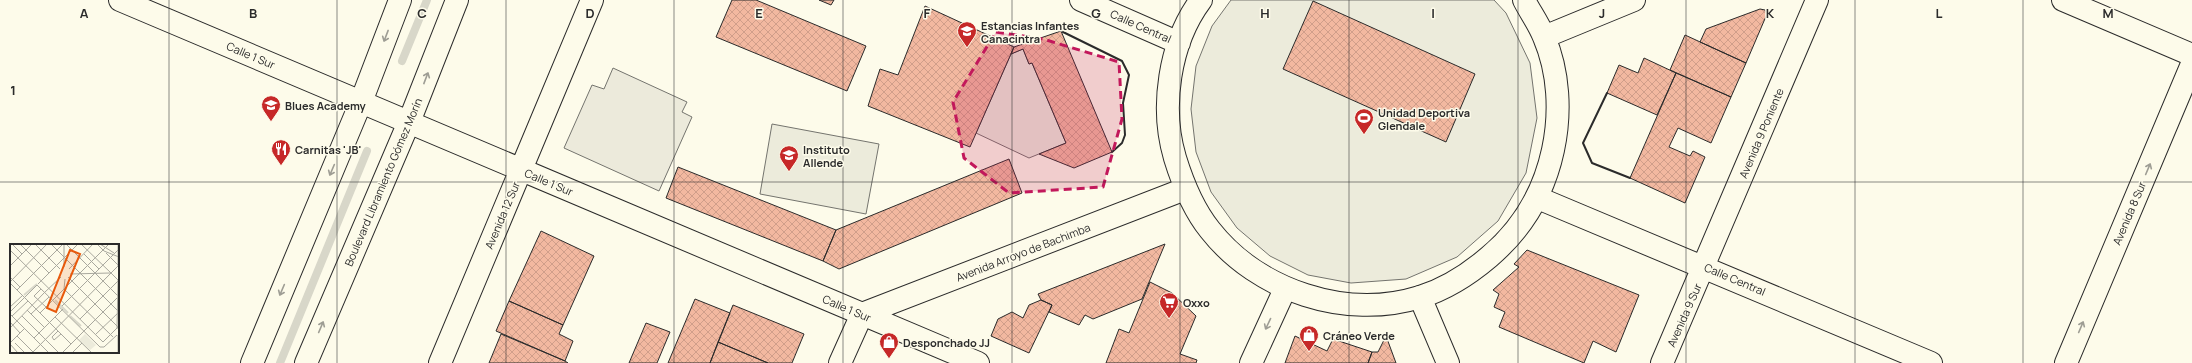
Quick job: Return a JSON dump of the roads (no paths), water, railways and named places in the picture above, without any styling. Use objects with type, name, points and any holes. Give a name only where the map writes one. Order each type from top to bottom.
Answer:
[{"type":"street","name":"Calle 1 Sur","points":[[120,0],[978,363]]},
{"type":"street","points":[[252,363],[361,102],[400,0]]},
{"type":"street","name":"Boulevard Libramiento Gómez Morín","points":[[306,363],[409,122],[457,0]]},
{"type":"street","name":"Avenida 12 Sur","points":[[440,363],[592,0]]},
{"type":"street","name":"Calle Central","points":[[1081,0],[1179,43]]},
{"type":"street","points":[[1201,0],[1195,8],[1179,43],[1168,92],[1170,142],[1185,189],[1210,230],[1244,264],[1285,289],[1337,302],[1375,304],[1420,297],[1468,275],[1508,241],[1538,198],[1557,135],[1558,102],[1554,69],[1544,37],[1524,0]]},
{"type":"street","points":[[1544,37],[1634,0]]},
{"type":"street","name":"Avenida 9 Poniente","points":[[1705,266],[1817,0]]},
{"type":"street","points":[[2063,0],[2192,55]]},
{"type":"street","name":"Avenida 8 Sur","points":[[2066,363],[2192,64]]},
{"type":"street","name":"Avenida Arroyo de Bachimba","points":[[862,314],[1185,189]]},
{"type":"street","name":"Calle Central","points":[[1538,198],[1705,266],[1931,363]]},
{"type":"street","name":"Avenida 9 Sur","points":[[1662,363],[1705,266]]},
{"type":"street","points":[[1251,363],[1285,289]]},
{"type":"street","points":[[1420,297],[1448,363]]},
{"type":"street","points":[[840,363],[862,314]]},
{"type":"waterway","points":[[402,61],[427,0]]},
{"type":"waterway","points":[[280,363],[367,151]]},
{"type":"place","name":"Estancias Infantes Canacintra","points":[[967,48]]},
{"type":"place","name":"Blues Academy","points":[[271,122]]},
{"type":"place","name":"Unidad Deportiva Glendale","points":[[1364,135]]},
{"type":"place","name":"Carnitas 'JB'","points":[[281,166]]},
{"type":"place","name":"Instituto Allende","points":[[789,172]]},
{"type":"place","name":"Oxxo","points":[[1169,319]]},
{"type":"place","name":"Cráneo Verde","points":[[1309,352]]},
{"type":"place","name":"Desponchado JJ","points":[[889,359]]}]
